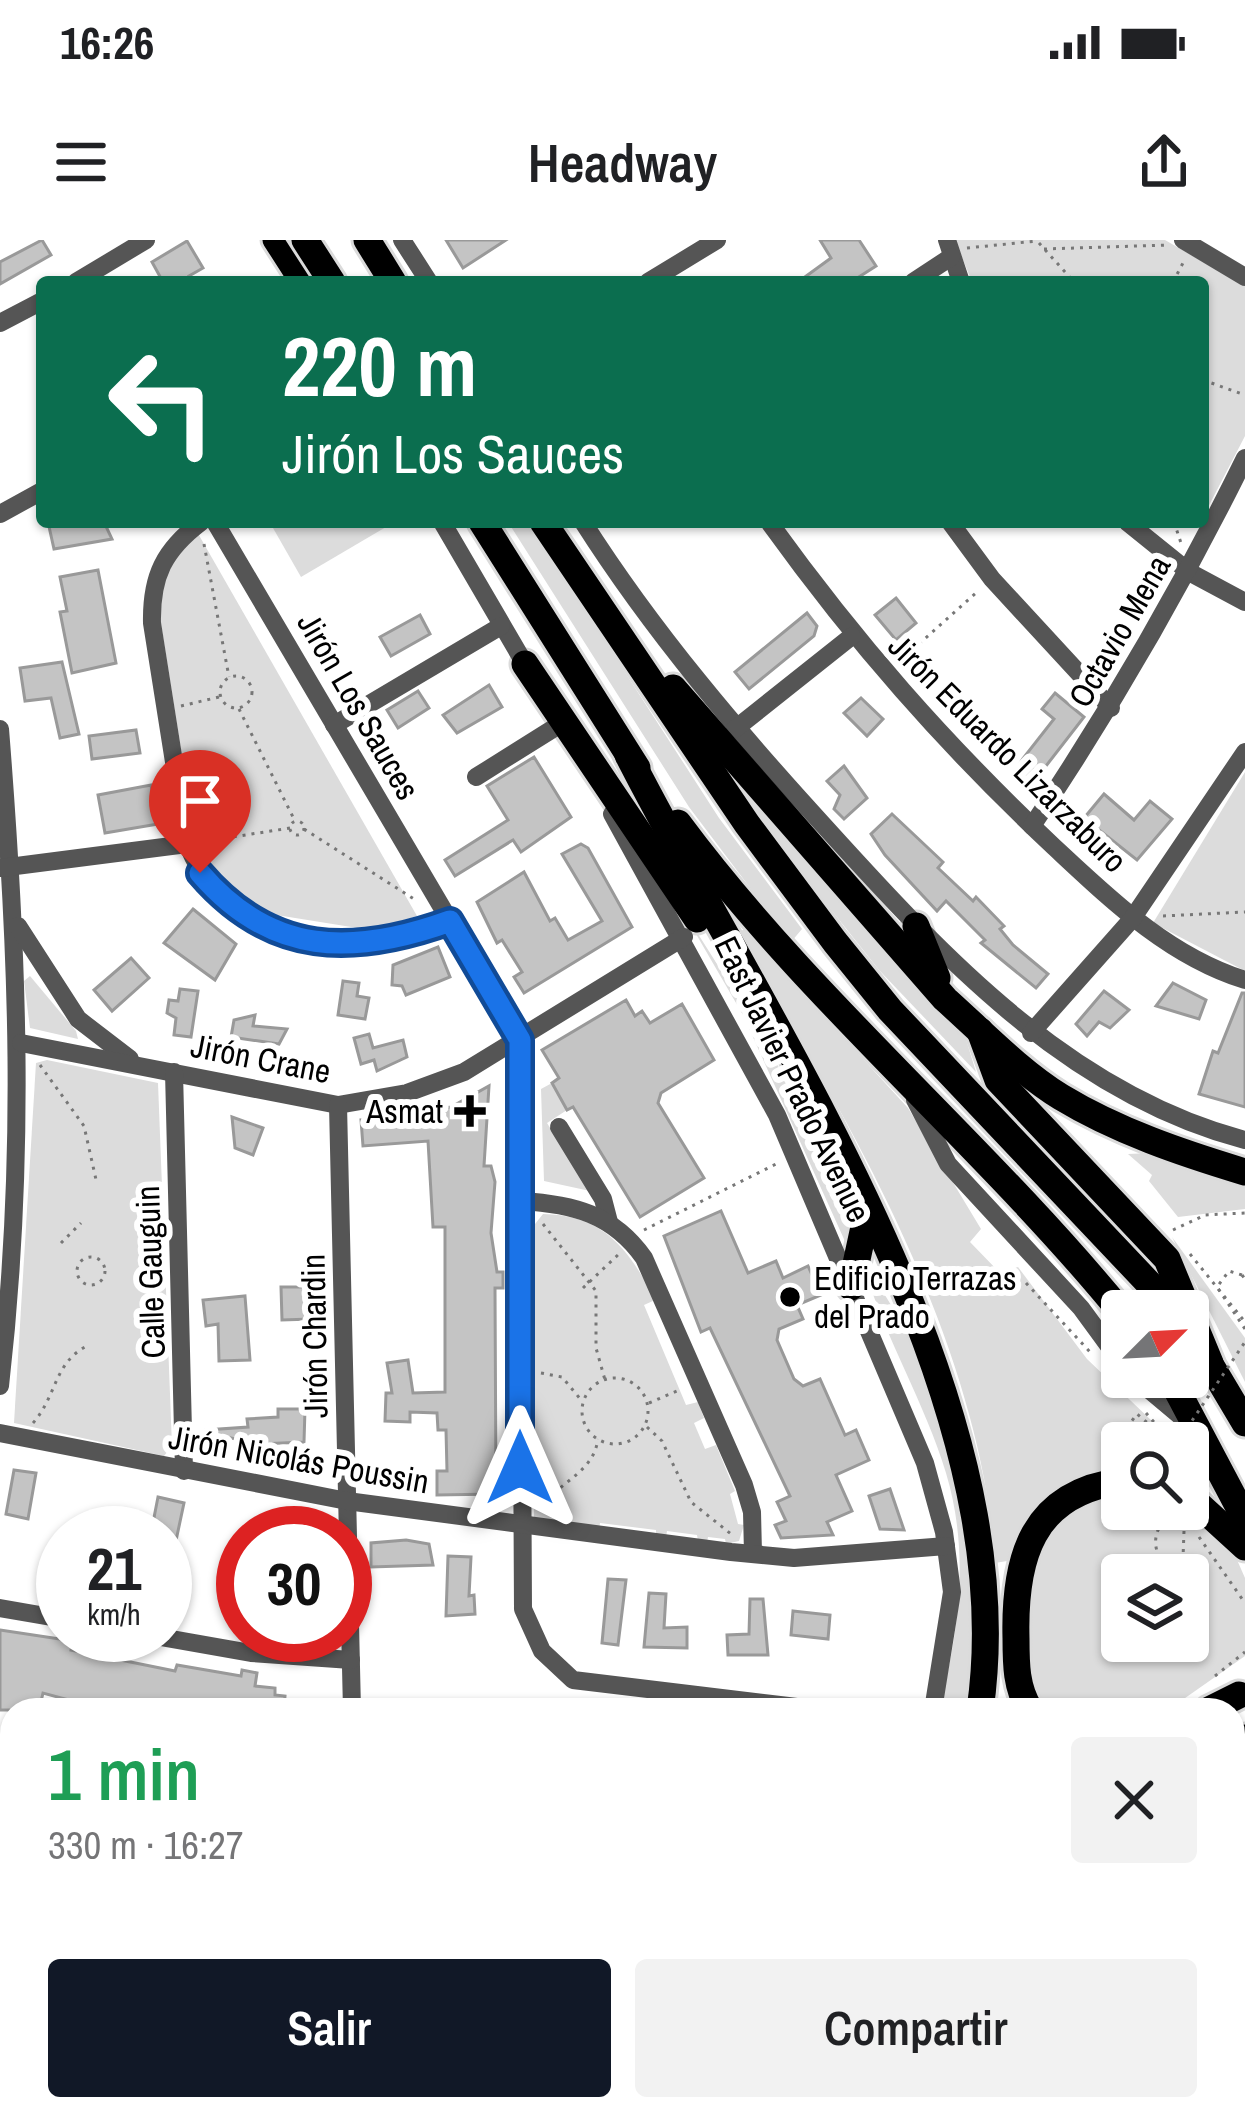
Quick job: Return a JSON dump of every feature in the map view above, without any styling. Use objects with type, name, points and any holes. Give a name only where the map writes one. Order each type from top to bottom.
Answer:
[{"type":"highway","points":[[305,240],[328,276]]},
{"type":"highway","points":[[367,240],[389,276]]},
{"type":"highway","points":[[381,240],[401,276]]},
{"type":"highway","points":[[471,528],[558,643]]},
{"type":"highway","name":"East Javier Prado Avenue","points":[[486,528],[628,755],[734,898],[1102,1290]]},
{"type":"highway","points":[[547,528],[747,824],[876,993],[1155,1290]]},
{"type":"highway","points":[[600,604],[945,999],[980,1031],[1058,1095],[1094,1114],[1245,1172]]},
{"type":"highway","points":[[525,664],[682,901],[765,1009]]},
{"type":"highway","points":[[628,755],[867,1209],[932,1360],[968,1473],[985,1606],[981,1698]]},
{"type":"highway","points":[[916,926],[945,999]]},
{"type":"highway","points":[[980,1031],[998,1080],[1168,1259],[1210,1363],[1245,1423]]},
{"type":"highway","points":[[851,1288],[863,1253],[867,1209]]},
{"type":"highway","points":[[1209,1472],[1245,1519]]},
{"type":"highway","points":[[1026,1698],[1016,1664],[1016,1586],[1026,1547],[1063,1503],[1101,1489]]},
{"type":"highway","points":[[1209,1515],[1245,1547]]},
{"type":"main road","points":[[273,240],[296,276]]},
{"type":"street","points":[[86,276],[146,240]]},
{"type":"street","points":[[402,240],[425,276]]},
{"type":"street","points":[[658,276],[717,240]]},
{"type":"street","points":[[1187,242],[1245,277]]},
{"type":"street","points":[[920,276],[954,248]]},
{"type":"street","points":[[0,323],[36,304]]},
{"type":"street","name":"Octavio Mena","points":[[1032,826],[1111,708],[1189,572],[1245,458]]},
{"type":"street","points":[[0,514],[36,494]]},
{"type":"street","points":[[193,528],[172,544],[151,586],[165,710],[188,844],[200,873],[223,900],[264,930],[339,944],[397,941],[450,921]]},
{"type":"street","name":"Jirón Los Sauces","points":[[219,528],[520,1040]]},
{"type":"street","name":"East Javier Prado Avenue","points":[[445,528],[684,938],[777,1114],[925,1463],[946,1546],[949,1630],[935,1698]]},
{"type":"street","points":[[587,528],[735,729],[916,926],[1031,1033],[1128,1094],[1245,1140]]},
{"type":"street","name":"Jirón Eduardo Lizarzaburo","points":[[773,528],[884,676],[1032,826],[1138,923],[1213,970],[1245,980]]},
{"type":"street","points":[[954,528],[992,579],[1111,708]]},
{"type":"street","points":[[1134,528],[1189,572],[1245,602]]},
{"type":"street","points":[[334,724],[501,626]]},
{"type":"street","points":[[735,729],[852,636]]},
{"type":"street","points":[[476,777],[559,724]]},
{"type":"street","points":[[0,729],[21,1043],[10,1296],[0,1386]]},
{"type":"street","points":[[1031,1033],[1138,923],[1245,752]]},
{"type":"street","points":[[6,867],[188,844]]},
{"type":"street","name":"Jirón Crane","points":[[15,920],[78,1018],[114,1051],[145,1066]]},
{"type":"street","name":"Jirón Crane","points":[[21,1043],[338,1105],[407,1093],[464,1072],[684,938]]},
{"type":"street","points":[[520,1040],[523,1609],[530,1631],[573,1680],[696,1698]]},
{"type":"street","name":"Calle Gauguin","points":[[174,1072],[184,1471]]},
{"type":"street","points":[[903,1081],[948,1164],[1050,1275],[1101,1349]]},
{"type":"street","name":"Jirón Chardin","points":[[338,1105],[347,1506]]},
{"type":"street","points":[[560,1127],[603,1198],[609,1222]]},
{"type":"street","points":[[521,1201],[574,1206],[609,1222],[644,1258],[752,1512],[753,1553]]},
{"type":"street","points":[[1151,1398],[1170,1422]]},
{"type":"street","name":"Jirón Nicolás Poussin","points":[[0,1433],[347,1502],[520,1526],[794,1558],[946,1546]]},
{"type":"street","points":[[0,1608],[36,1614]]},
{"type":"street","name":"Jirón Chardin","points":[[351,1662],[352,1698]]},
{"type":"path","points":[[954,248],[1037,241],[1069,276]]},
{"type":"path","points":[[1045,249],[1161,247],[1187,242]]},
{"type":"path","points":[[1175,276],[1187,242]]},
{"type":"path","points":[[1209,382],[1245,395]]},
{"type":"path","points":[[202,528],[229,677],[220,697]]},
{"type":"path","points":[[884,676],[992,579]]},
{"type":"path","points":[[229,677],[245,678],[252,687],[249,704],[239,709]]},
{"type":"path","points":[[165,710],[220,697],[239,709],[295,821],[414,898]]},
{"type":"path","points":[[188,844],[290,828],[295,821]]},
{"type":"path","points":[[290,828],[298,835],[304,829]]},
{"type":"path","points":[[1138,923],[1155,916],[1245,912]]},
{"type":"path","points":[[38,1057],[40,1069],[84,1126],[97,1184]]},
{"type":"path","points":[[642,1231],[781,1162]]},
{"type":"path","points":[[1172,1232],[1180,1223],[1205,1215],[1245,1213]]},
{"type":"path","points":[[61,1243],[81,1223]]},
{"type":"path","points":[[543,1224],[591,1281],[598,1306],[596,1348],[605,1380]]},
{"type":"path","points":[[1180,1240],[1245,1322]]},
{"type":"path","points":[[583,1288],[621,1252]]},
{"type":"path","points":[[87,1258],[104,1266],[103,1279],[95,1285],[82,1282],[77,1274],[87,1258]]},
{"type":"path","points":[[1245,1280],[1229,1270],[1217,1287],[1245,1329]]},
{"type":"path","points":[[916,1282],[1026,1283],[1050,1275]]},
{"type":"path","points":[[1026,1283],[1101,1355]]},
{"type":"path","points":[[1195,1422],[1245,1342]]},
{"type":"path","points":[[25,1432],[52,1394],[62,1364],[89,1345]]},
{"type":"path","points":[[541,1373],[562,1377],[584,1402],[586,1428],[598,1439],[624,1444],[645,1426],[647,1403],[628,1381],[605,1380],[584,1402]]},
{"type":"path","points":[[647,1403],[677,1391]]},
{"type":"path","points":[[645,1426],[662,1441],[691,1502],[736,1538]]},
{"type":"path","points":[[540,1515],[556,1490],[586,1469],[598,1439]]},
{"type":"path","points":[[1157,1530],[1161,1560],[1173,1565],[1183,1558],[1184,1530]]},
{"type":"path","points":[[1193,1530],[1245,1604]]},
{"type":"path","points":[[1215,1676],[1245,1652]]},
{"type":"shaded area","points":[[955,240],[1165,240],[1245,286],[1245,436],[1209,505],[1209,276],[970,276]]},
{"type":"shaded area","points":[[273,528],[384,528],[301,577]]},
{"type":"shaded area","points":[[512,528],[532,528],[719,818],[802,929],[791,942],[689,807]]},
{"type":"shaded area","points":[[196,530],[417,916],[370,930],[264,913],[219,886],[197,850],[158,604],[169,559]]},
{"type":"shaded area","points":[[1245,772],[1245,971],[1153,923]]},
{"type":"shaded area","points":[[755,804],[964,1033],[976,1072],[879,970],[750,808]]},
{"type":"shaded area","points":[[674,896],[760,1032],[811,1128],[851,1210],[848,1248],[743,1015]]},
{"type":"shaded area","points":[[744,929],[908,1108],[981,1229],[970,1242],[1000,1273],[1018,1267],[1101,1372],[1101,1398],[1128,1398],[1153,1422],[1101,1422],[1101,1481],[1040,1510],[1007,1561],[995,1563],[985,1481],[965,1399],[903,1236],[823,1080],[735,936]]},
{"type":"shaded area","points":[[30,976],[78,1039],[30,1028],[24,981]]},
{"type":"shaded area","points":[[47,1060],[158,1083],[172,1446],[164,1456],[14,1423],[36,1063]]},
{"type":"shaded area","points":[[552,1083],[567,1110],[547,1123],[590,1191],[544,1181],[541,1089]]},
{"type":"shaded area","points":[[1150,1153],[1245,1184],[1245,1209],[1178,1217],[1149,1181],[1152,1175],[1128,1154]]},
{"type":"shaded area","points":[[543,1214],[598,1228],[624,1251],[645,1282],[655,1300],[644,1305],[686,1405],[698,1402],[704,1418],[694,1423],[705,1449],[716,1445],[735,1491],[730,1494],[738,1524],[744,1525],[739,1541],[726,1544],[725,1539],[708,1537],[707,1542],[698,1541],[697,1535],[667,1531],[666,1537],[656,1536],[656,1530],[600,1523],[599,1530],[534,1519],[535,1224]]},
{"type":"shaded area","points":[[1172,1237],[1245,1338],[1245,1382],[1209,1310],[1209,1290],[1199,1290]]},
{"type":"shaded area","points":[[864,1267],[913,1346],[932,1391],[958,1485],[976,1627],[968,1698],[942,1698],[959,1592],[953,1503],[937,1447]]},
{"type":"shaded area","points":[[1101,1500],[1101,1530],[1209,1526],[1230,1544],[1245,1578],[1245,1656],[1185,1698],[1036,1698],[1029,1657],[1030,1584],[1042,1543],[1054,1527]]},
{"type":"building","points":[[42,240],[51,255],[0,284],[0,262]]},
{"type":"building","points":[[446,240],[506,240],[463,268]]},
{"type":"building","points":[[820,240],[859,240],[876,266],[860,276],[806,276],[831,258]]},
{"type":"building","points":[[187,241],[203,268],[189,276],[160,276],[152,262]]},
{"type":"building","points":[[49,528],[107,528],[112,539],[54,549]]},
{"type":"building","points":[[98,570],[116,663],[72,673],[60,612],[67,611],[60,577]]},
{"type":"building","points":[[896,598],[916,623],[896,640],[875,615]]},
{"type":"building","points":[[807,613],[817,626],[814,636],[749,689],[735,672]]},
{"type":"building","points":[[420,615],[430,634],[391,656],[380,637]]},
{"type":"building","points":[[62,662],[79,734],[60,738],[51,698],[25,701],[20,668]]},
{"type":"building","points":[[489,685],[502,707],[457,733],[443,715]]},
{"type":"building","points":[[418,691],[429,708],[398,728],[387,710]]},
{"type":"building","points":[[1055,693],[1084,717],[1032,784],[1014,770],[1054,719],[1042,709]]},
{"type":"building","points":[[861,698],[883,719],[867,736],[844,713]]},
{"type":"building","points":[[136,730],[140,753],[92,759],[89,736]]},
{"type":"building","points":[[534,757],[571,817],[521,852],[513,840],[455,876],[445,860],[508,820],[487,786]]},
{"type":"building","points":[[844,766],[867,798],[844,819],[834,809],[840,795],[827,781]]},
{"type":"building","points":[[151,785],[158,824],[105,833],[98,795]]},
{"type":"building","points":[[1104,794],[1134,820],[1150,801],[1172,819],[1137,860],[1084,818]]},
{"type":"building","points":[[892,814],[943,862],[938,868],[1004,926],[1000,929],[1013,945],[1048,974],[1036,988],[981,943],[985,940],[946,901],[937,911],[885,855],[871,834]]},
{"type":"building","points":[[581,844],[588,848],[632,927],[524,993],[514,977],[522,972],[502,940],[497,943],[477,902],[524,872],[550,921],[555,918],[568,940],[602,921],[562,854]]},
{"type":"building","points":[[193,909],[236,944],[215,980],[164,943]]},
{"type":"building","points":[[438,947],[450,977],[406,995],[402,986],[392,985],[393,965]]},
{"type":"building","points":[[131,958],[149,978],[112,1011],[94,990]]},
{"type":"building","points":[[343,981],[359,983],[357,996],[369,998],[365,1019],[338,1015]]},
{"type":"building","points":[[1173,983],[1206,1000],[1199,1019],[1156,1006]]},
{"type":"building","points":[[180,989],[198,991],[191,1037],[174,1035],[176,1018],[167,1013],[169,1000],[178,1001]]},
{"type":"building","points":[[1104,991],[1129,1010],[1110,1028],[1099,1022],[1087,1036],[1076,1024]]},
{"type":"building","points":[[1242,993],[1245,1107],[1199,1094],[1213,1051],[1218,1053]]},
{"type":"building","points":[[626,1000],[635,1016],[642,1011],[650,1023],[682,1004],[714,1060],[661,1093],[658,1103],[704,1178],[640,1217],[573,1107],[567,1110],[552,1083],[559,1078],[542,1050]]},
{"type":"building","points":[[255,1015],[253,1026],[287,1029],[279,1044],[231,1037],[234,1020]]},
{"type":"building","points":[[369,1034],[373,1048],[403,1040],[407,1057],[377,1071],[374,1060],[361,1064],[354,1038]]},
{"type":"building","points":[[489,1086],[484,1166],[491,1166],[495,1182],[491,1233],[497,1272],[503,1272],[503,1288],[495,1288],[496,1494],[437,1495],[437,1471],[447,1471],[446,1430],[438,1430],[437,1413],[410,1412],[410,1422],[385,1421],[386,1393],[392,1393],[387,1363],[408,1360],[413,1393],[445,1392],[445,1227],[433,1227],[428,1141],[363,1146],[361,1120],[416,1116],[416,1111],[451,1107]]},
{"type":"building","points":[[232,1117],[263,1128],[253,1155],[235,1148]]},
{"type":"building","points":[[721,1211],[748,1273],[776,1261],[783,1278],[808,1266],[821,1295],[797,1305],[803,1319],[779,1329],[777,1340],[794,1379],[803,1386],[820,1379],[845,1435],[856,1430],[869,1460],[836,1475],[852,1511],[827,1522],[833,1535],[781,1538],[775,1525],[786,1521],[777,1502],[790,1496],[710,1328],[701,1332],[664,1236]]},
{"type":"building","points":[[281,1287],[310,1287],[311,1319],[282,1320]]},
{"type":"building","points":[[245,1296],[250,1360],[219,1361],[218,1324],[206,1326],[203,1300]]},
{"type":"building","points":[[278,1409],[305,1409],[304,1442],[260,1444],[231,1438],[229,1448],[208,1443],[206,1430],[248,1427],[247,1419],[278,1417]]},
{"type":"building","points":[[14,1470],[36,1473],[28,1519],[6,1514]]},
{"type":"building","points":[[890,1489],[904,1530],[880,1529],[869,1496]]},
{"type":"building","points":[[158,1497],[184,1503],[183,1506],[156,1506]]},
{"type":"building","points":[[372,1543],[429,1544],[433,1565],[372,1567]]},
{"type":"building","points":[[448,1556],[471,1557],[469,1596],[474,1595],[475,1614],[446,1616]]},
{"type":"building","points":[[608,1579],[626,1580],[618,1645],[602,1643]]},
{"type":"building","points":[[649,1593],[666,1594],[664,1628],[687,1627],[687,1648],[644,1647]]},
{"type":"building","points":[[750,1599],[763,1599],[768,1655],[728,1655],[727,1635],[749,1634]]},
{"type":"building","points":[[793,1611],[830,1615],[828,1639],[791,1635]]},
{"type":"building","points":[[0,1630],[36,1635],[36,1662],[130,1662],[175,1671],[177,1665],[241,1676],[242,1670],[257,1673],[255,1686],[275,1688],[275,1695],[285,1696],[62,1698],[43,1693],[42,1698],[0,1698]]},
{"type":"place","name":"Asmat","points":[[470,1111]]},
{"type":"place","name":"Edificio Terrazas del Prado","points":[[790,1297]]},
{"type":"route","points":[[200,873],[223,900],[264,930],[339,944],[397,941],[450,921],[520,1040],[520,1468]]}]
